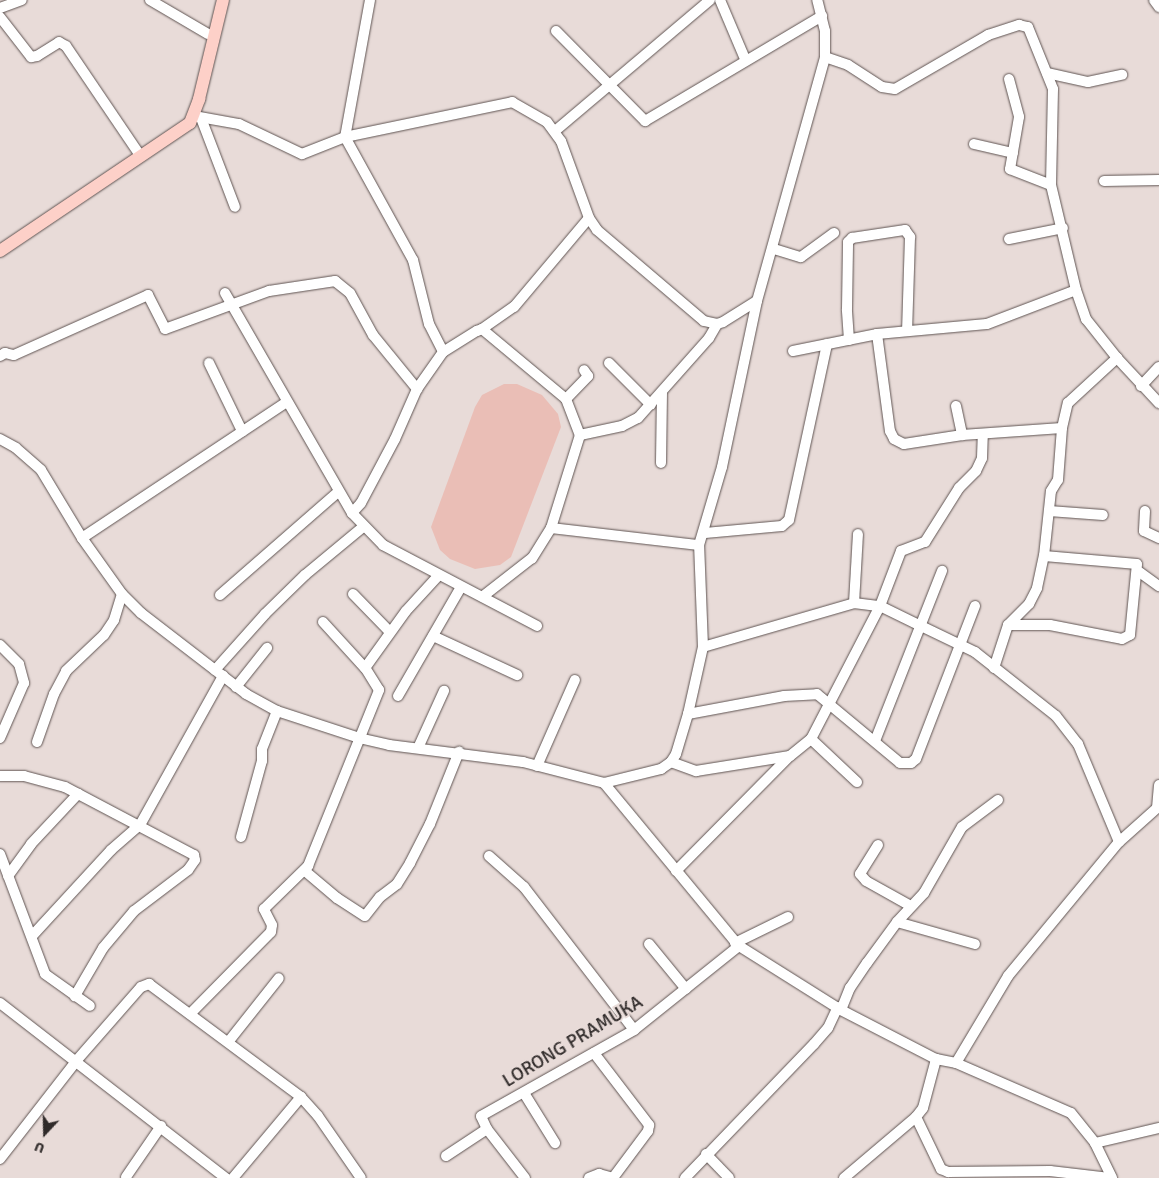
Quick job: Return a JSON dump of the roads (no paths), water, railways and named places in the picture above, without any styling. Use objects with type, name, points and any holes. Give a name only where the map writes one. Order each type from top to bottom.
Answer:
[{"type":"main road","points":[[179,128],[188,114],[216,8],[223,0]]},
{"type":"main road","points":[[0,244],[143,149],[197,117],[216,8]]},
{"type":"main road","points":[[0,252],[143,149]]},
{"type":"street","points":[[0,8],[22,0]]},
{"type":"street","points":[[150,0],[208,34]]},
{"type":"street","points":[[370,0],[345,137],[413,260],[429,324],[443,352]]},
{"type":"street","points":[[720,0],[745,59]]},
{"type":"street","points":[[0,439],[16,448],[41,470],[82,538],[122,594],[236,686],[277,711],[359,738],[418,748],[460,752],[537,766],[604,783],[661,769],[676,754],[688,714],[703,647],[699,545],[722,467],[757,301],[774,249],[825,56],[822,16],[817,0]]},
{"type":"street","points":[[1154,0],[1159,7]]},
{"type":"street","points":[[555,131],[612,84],[705,1]]},
{"type":"street","points":[[556,31],[612,84],[645,121],[745,59],[822,16]]},
{"type":"street","points":[[0,17],[30,57],[37,56],[60,42],[66,46],[143,149]]},
{"type":"street","points":[[825,56],[848,65],[882,87],[895,89],[972,43],[1019,25],[1028,27],[1033,33],[1047,73],[1054,106],[1051,185],[1063,228],[1076,290],[1086,318],[1141,386],[1159,403]]},
{"type":"street","points":[[1047,73],[1088,82],[1122,75]]},
{"type":"street","points":[[1009,79],[1019,110],[1010,169],[1051,185]]},
{"type":"street","points":[[197,117],[239,124],[302,154],[345,137],[428,122],[501,103],[512,102],[528,109],[555,131],[589,218],[597,230],[704,321],[717,324]]},
{"type":"street","points":[[197,117],[234,207]]},
{"type":"street","points":[[974,144],[1012,153]]},
{"type":"street","points":[[1104,181],[1159,180]]},
{"type":"street","points":[[352,513],[361,503],[395,439],[417,389],[443,352],[482,329],[520,301],[589,218]]},
{"type":"street","points":[[1009,239],[1063,228]]},
{"type":"street","points":[[850,340],[848,242],[905,230],[910,237],[907,331]]},
{"type":"street","points":[[774,249],[802,257],[834,233]]},
{"type":"street","points":[[0,356],[5,353],[14,355],[148,295],[165,328],[232,306],[269,291],[335,282],[350,293],[373,335],[417,389]]},
{"type":"street","points":[[793,351],[877,334],[987,324],[1076,290]]},
{"type":"street","points":[[225,293],[338,492],[363,528],[383,545],[438,576],[537,626]]},
{"type":"street","points":[[580,435],[631,423],[651,405],[709,338],[717,324],[757,301]]},
{"type":"street","points":[[482,329],[566,399],[580,435],[551,528],[532,558],[482,597]]},
{"type":"street","points":[[877,334],[894,439],[904,444],[962,435],[1062,428]]},
{"type":"street","points":[[704,532],[782,526],[789,520],[827,344]]},
{"type":"street","points":[[994,668],[1008,626],[1029,604],[1037,588],[1044,556],[1051,491],[1058,480],[1062,428],[1068,403],[1117,358]]},
{"type":"street","points":[[209,363],[242,431]]},
{"type":"street","points":[[609,363],[651,405]]},
{"type":"street","points":[[1141,386],[1159,366]]},
{"type":"street","points":[[566,399],[588,376],[584,370]]},
{"type":"street","points":[[661,463],[662,392]]},
{"type":"street","points":[[82,538],[287,402]]},
{"type":"street","points":[[956,406],[962,435]]},
{"type":"street","points":[[676,871],[790,756],[811,739],[880,606],[901,551],[925,542],[959,488],[980,466],[983,435]]},
{"type":"street","points":[[220,595],[338,492]]},
{"type":"street","points":[[1048,511],[1103,515]]},
{"type":"street","points":[[1145,511],[1144,531],[1159,538]]},
{"type":"street","points":[[32,936],[111,850],[140,825],[219,673],[278,601],[363,528]]},
{"type":"street","points":[[551,528],[699,545]]},
{"type":"street","points":[[854,603],[858,534]]},
{"type":"street","points":[[1008,626],[1050,625],[1126,638],[1132,630],[1138,571],[1137,564],[1044,556]]},
{"type":"street","points":[[875,741],[942,571]]},
{"type":"street","points":[[1138,571],[1159,586]]},
{"type":"street","points":[[365,668],[390,632],[438,576]]},
{"type":"street","points":[[398,696],[462,587]]},
{"type":"street","points":[[37,742],[54,694],[66,671],[104,635],[114,620],[122,594]]},
{"type":"street","points":[[353,594],[390,632]]},
{"type":"street","points":[[703,647],[854,603],[880,606],[960,644],[1056,716],[1078,744],[1119,842]]},
{"type":"street","points":[[688,714],[817,694],[900,763],[915,761],[975,606]]},
{"type":"street","points":[[190,1014],[266,938],[273,928],[265,912],[266,905],[305,871],[379,690],[365,668],[323,622]]},
{"type":"street","points":[[433,636],[517,675]]},
{"type":"street","points":[[0,645],[19,664],[24,684],[0,738]]},
{"type":"street","points":[[236,686],[268,648]]},
{"type":"street","points":[[537,766],[574,680]]},
{"type":"street","points":[[418,748],[444,691]]},
{"type":"street","points":[[241,837],[262,762],[262,748],[277,711]]},
{"type":"street","points":[[811,739],[856,782]]},
{"type":"street","points":[[305,871],[338,898],[365,916],[397,884],[410,863],[430,824],[460,752]]},
{"type":"street","points":[[670,762],[696,770],[790,756]]},
{"type":"street","points":[[0,776],[45,781],[78,794],[189,850],[195,860],[188,870],[134,911],[103,948],[75,996]]},
{"type":"street","points":[[604,783],[737,945],[840,1008],[936,1059],[956,1063],[1070,1113],[1095,1143],[1111,1178]]},
{"type":"street","points":[[956,1063],[1008,976],[1119,842],[1157,808],[1159,785]]},
{"type":"street","points":[[8,876],[31,844],[78,794]]},
{"type":"street","points":[[685,1178],[828,1028],[850,988],[897,922],[924,893],[962,827],[998,800]]},
{"type":"street","points":[[878,845],[860,874],[866,881],[911,906]]},
{"type":"street","points":[[0,854],[45,974],[90,1006]]},
{"type":"street","points":[[489,856],[524,887],[634,1030]]},
{"type":"street","name":"LORONG PRAMUKA","points":[[486,1129],[481,1116],[634,1030],[737,945],[788,917]]},
{"type":"street","points":[[897,922],[975,944]]},
{"type":"street","points":[[649,944],[686,989]]},
{"type":"street","points":[[229,1042],[280,978]]},
{"type":"street","points":[[0,1159],[77,1060],[144,984],[154,987],[301,1097],[318,1116],[361,1178]]},
{"type":"street","points":[[1,1008],[77,1060],[226,1178]]},
{"type":"street","points":[[589,1178],[599,1174],[613,1178],[648,1131],[649,1125],[594,1053]]},
{"type":"street","points":[[844,1178],[916,1117],[923,1108],[936,1059]]},
{"type":"street","points":[[524,1093],[554,1143]]},
{"type":"street","points":[[233,1178],[301,1097]]},
{"type":"street","points":[[916,1117],[941,1168],[948,1172],[1050,1171],[1111,1178]]},
{"type":"street","points":[[126,1178],[161,1126]]},
{"type":"street","points":[[1095,1143],[1159,1128]]},
{"type":"street","points":[[446,1156],[486,1129],[525,1178]]},
{"type":"street","points":[[706,1154],[729,1178]]}]
